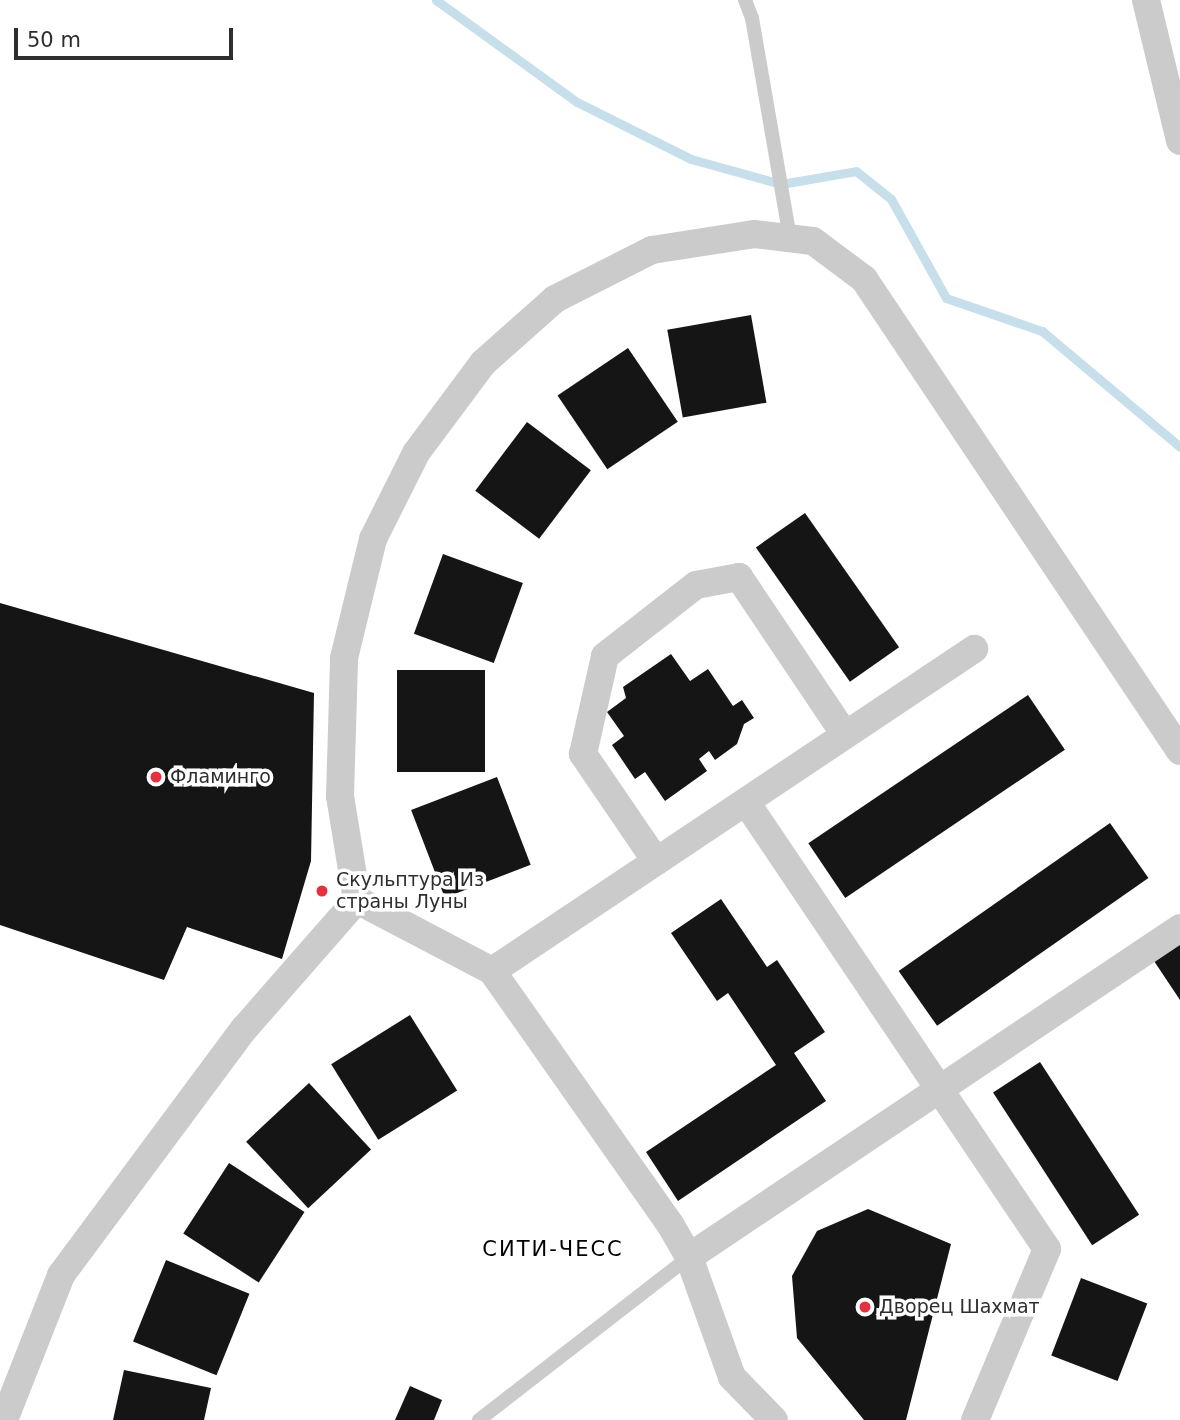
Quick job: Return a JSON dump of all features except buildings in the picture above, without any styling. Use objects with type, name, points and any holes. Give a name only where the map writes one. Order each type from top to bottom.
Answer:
[{"type":"street","points":[[1146,0],[1180,141]]},
{"type":"street","points":[[357,900],[340,796],[344,658],[373,538],[416,453],[483,363],[555,299],[652,250],[754,234],[813,241],[864,279],[1180,751]]},
{"type":"street","points":[[656,861],[583,754],[605,656],[696,585],[738,577],[845,735]]},
{"type":"street","points":[[492,971],[974,649]]},
{"type":"street","points":[[746,802],[1047,1249],[975,1420]]},
{"type":"street","points":[[357,900],[492,971],[670,1224],[689,1258],[732,1377],[770,1419]]},
{"type":"street","points":[[4,1420],[61,1275],[244,1029],[357,900]]},
{"type":"street","points":[[689,1258],[1180,928]]},
{"type":"lane","points":[[745,0],[752,18],[790,238]]},
{"type":"lane","points":[[479,1420],[689,1258]]},
{"type":"waterway","points":[[436,0],[577,102],[691,159],[781,184],[856,171],[891,199],[946,298],[1042,331],[1180,447]]},
{"type":"place","name":"Фламинго","points":[[156,777]]},
{"type":"place","name":"Скульптура Из страны Луны","points":[[322,891]]},
{"type":"place","name":"Дворец Шахмат","points":[[865,1307]]},
{"type":"district","name":"СИТИ-ЧЕСС","points":[[553,1249]]}]
